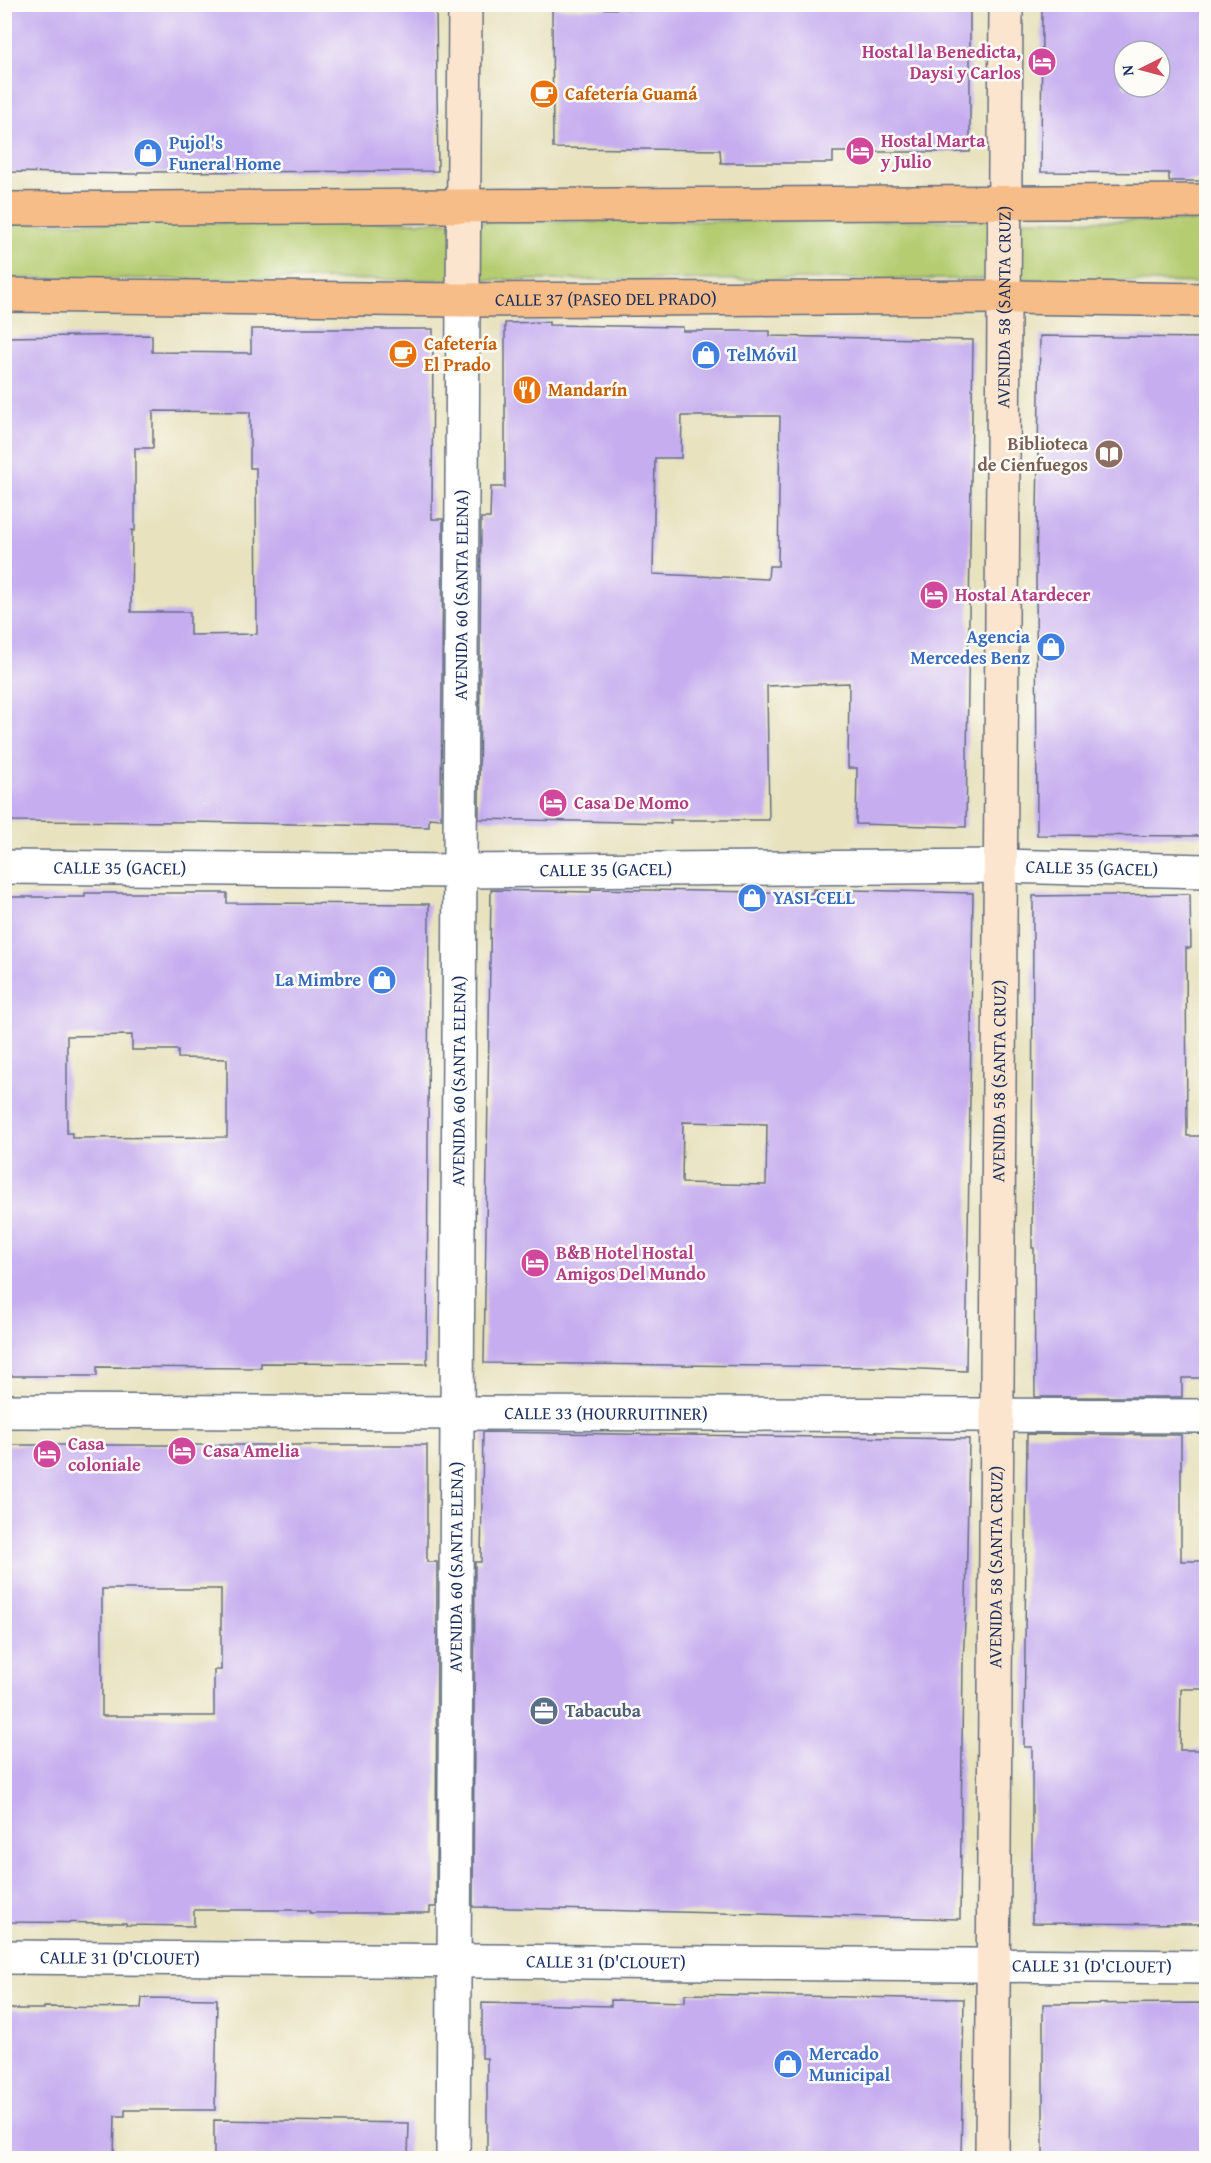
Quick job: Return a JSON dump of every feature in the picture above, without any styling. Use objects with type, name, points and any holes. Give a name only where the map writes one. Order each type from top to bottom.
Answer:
[{"type":"main road","name":"AVENIDA 60 (SANTA ELENA)","points":[[463,300],[465,4]]},
{"type":"main road","name":"AVENIDA 58 (SANTA CRUZ)","points":[[992,2158],[1006,4]]},
{"type":"main road","points":[[4,209],[1206,201]]},
{"type":"main road","name":"CALLE 37 (PASEO DEL PRADO)","points":[[4,295],[463,300],[1004,297],[1206,300]]},
{"type":"street","name":"AVENIDA 60 (SANTA ELENA)","points":[[453,2158],[463,300]]},
{"type":"street","name":"CALLE 35 (GACEL)","points":[[4,867],[460,871],[1000,866],[1206,871]]},
{"type":"street","name":"CALLE 33 (HOURRUITINER)","points":[[4,1411],[1206,1416]]},
{"type":"street","name":"CALLE 31 (D'CLOUET)","points":[[4,1957],[1206,1967]]},
{"type":"green space","points":[[1206,221],[1206,283],[1004,279],[5,278],[5,223]]},
{"type":"building","points":[[4,4],[436,4],[438,171],[138,172],[137,174],[4,172]]},
{"type":"building","points":[[970,4],[970,152],[833,152],[833,163],[721,163],[720,150],[553,148],[552,8],[629,9],[629,5]]},
{"type":"building","points":[[1042,4],[1206,4],[1206,181],[1169,181],[1169,173],[1041,172]]},
{"type":"building","points":[[549,322],[549,325],[683,327],[683,331],[770,331],[770,336],[973,340],[966,827],[856,824],[857,768],[848,768],[849,683],[767,686],[769,820],[670,820],[671,823],[479,819],[481,518],[490,518],[491,487],[505,487],[505,323]],"holes":[[[682,416],[780,416],[778,566],[769,566],[768,579],[653,574],[655,458],[681,458]]]},
{"type":"building","points":[[251,329],[433,329],[432,519],[443,519],[441,819],[429,818],[429,827],[4,821],[4,337],[152,335],[152,352],[251,353]],"holes":[[[153,411],[250,412],[250,468],[256,468],[257,634],[190,635],[190,612],[131,612],[132,530],[135,531],[135,448],[153,448]]]},
{"type":"building","points":[[1040,336],[1206,338],[1206,836],[1037,835],[1036,571]]},
{"type":"building","points":[[591,889],[813,893],[813,889],[973,893],[966,1371],[876,1367],[484,1363],[491,890],[591,892]],"holes":[[[683,1122],[767,1124],[766,1185],[682,1183]]]},
{"type":"building","points":[[85,893],[227,893],[227,903],[429,904],[427,1364],[261,1363],[261,1368],[97,1367],[97,1376],[4,1376],[4,897],[85,897]],"holes":[[[132,1035],[132,1050],[178,1050],[178,1058],[227,1059],[227,1137],[72,1138],[72,1133],[67,1133],[67,1036]]]},
{"type":"building","points":[[1190,894],[1191,948],[1186,948],[1187,1136],[1206,1136],[1206,1378],[1182,1378],[1182,1397],[1035,1397],[1034,1248],[1032,1248],[1033,896]]},
{"type":"building","points":[[483,1432],[969,1439],[963,1661],[960,1919],[473,1907],[475,1562],[481,1562]]},
{"type":"building","points":[[1027,1434],[1181,1435],[1181,1561],[1206,1561],[1206,1689],[1181,1689],[1180,1750],[1206,1750],[1206,1924],[1032,1923],[1032,1747],[1024,1747]]},
{"type":"building","points":[[4,1445],[427,1445],[427,1562],[437,1562],[436,1907],[430,1907],[430,1913],[194,1910],[194,1926],[4,1922]],"holes":[[[102,1589],[221,1589],[221,1670],[214,1670],[214,1716],[102,1716]]]},
{"type":"building","points":[[685,1994],[964,1999],[961,2158],[487,2158],[487,2058],[482,2058],[482,2003],[611,2006],[611,2000],[685,2002]]},
{"type":"building","points":[[142,1998],[217,1999],[215,2110],[125,2110],[125,2116],[115,2116],[114,2158],[4,2158],[9,2009],[141,2008]]},
{"type":"building","points":[[1206,2003],[1206,2158],[1043,2158],[1043,2004]]},
{"type":"building","points":[[214,2120],[409,2123],[408,2158],[214,2158]]},
{"type":"place","name":"Hostal la Benedicta, Daysi y Carlos","points":[[1042,62]]},
{"type":"place","name":"Cafetería Guamá","points":[[544,94]]},
{"type":"place","name":"Hostal Marta y Julio","points":[[860,151]]},
{"type":"place","name":"Pujol's Funeral Home","points":[[148,153]]},
{"type":"place","name":"Cafetería El Prado","points":[[403,354]]},
{"type":"place","name":"TelMóvil","points":[[706,355]]},
{"type":"place","name":"Mandarín","points":[[527,390]]},
{"type":"place","name":"Biblioteca de Cienfuegos","points":[[1109,454]]},
{"type":"place","name":"Hostal Atardecer","points":[[934,595]]},
{"type":"place","name":"Agencia Mercedes Benz","points":[[1051,647]]},
{"type":"place","name":"Casa De Momo","points":[[553,803]]},
{"type":"place","name":"YASI-CELL","points":[[752,898]]},
{"type":"place","name":"La Mimbre","points":[[382,980]]},
{"type":"place","name":"B&B Hotel Hostal Amigos Del Mundo","points":[[535,1263]]},
{"type":"place","name":"Casa Amelia","points":[[182,1451]]},
{"type":"place","name":"Casa coloniale","points":[[47,1454]]},
{"type":"place","name":"Tabacuba","points":[[544,1711]]},
{"type":"place","name":"Mercado Municipal","points":[[788,2064]]}]
